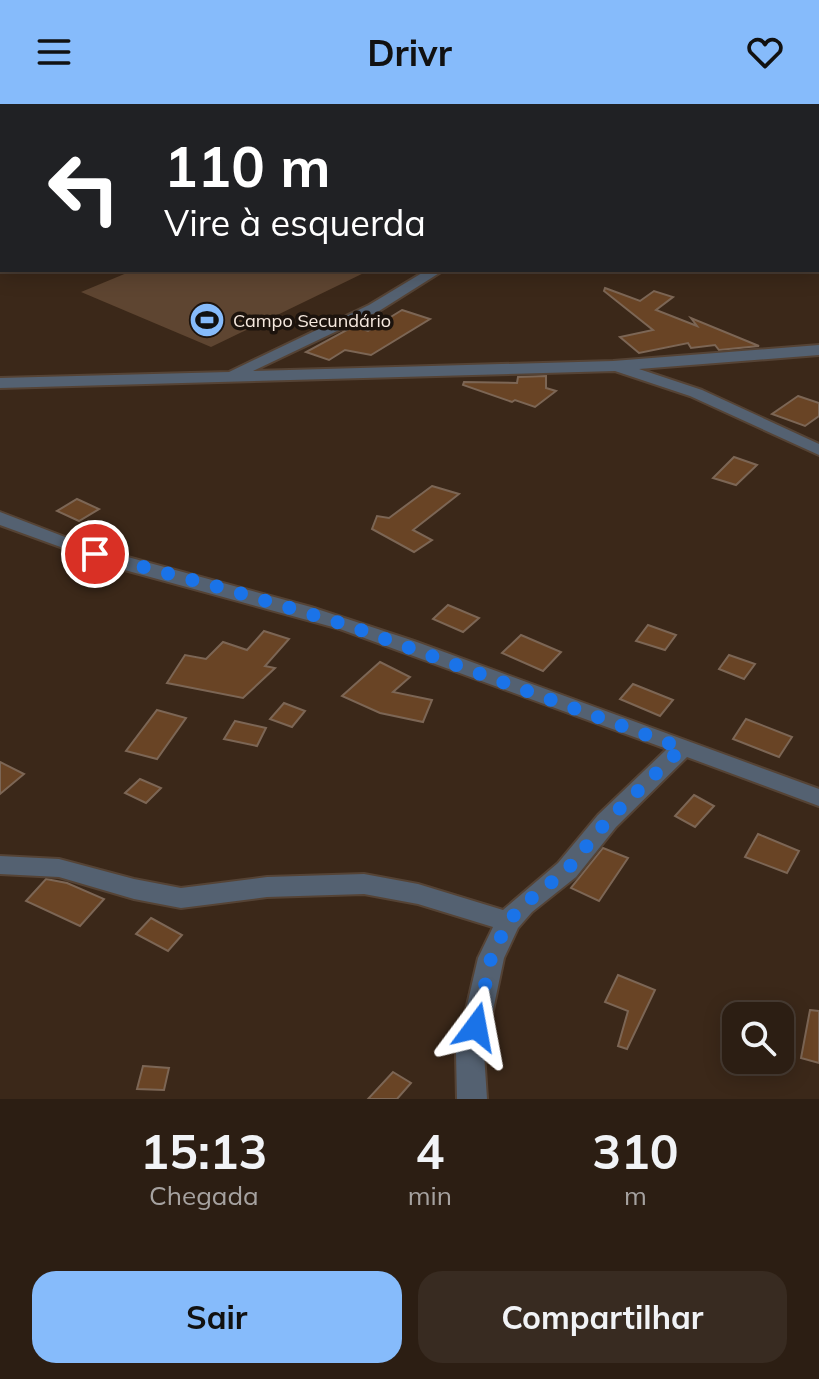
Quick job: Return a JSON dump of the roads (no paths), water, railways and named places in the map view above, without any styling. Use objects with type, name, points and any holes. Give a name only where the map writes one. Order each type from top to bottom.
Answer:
[{"type":"street","points":[[226,378],[374,308],[434,272]]},
{"type":"street","points":[[0,383],[613,366],[819,350]]},
{"type":"street","points":[[613,366],[696,393],[819,450]]},
{"type":"street","points":[[0,518],[65,546],[347,625],[819,798]]},
{"type":"street","points":[[472,1099],[469,1091],[470,1053],[491,958],[508,922],[523,905],[567,870],[607,821],[682,748]]},
{"type":"street","points":[[0,865],[59,868],[134,889],[181,898],[267,887],[364,884],[418,894],[508,922]]},
{"type":"place","name":"Campo Secundário","points":[[207,320]]}]
